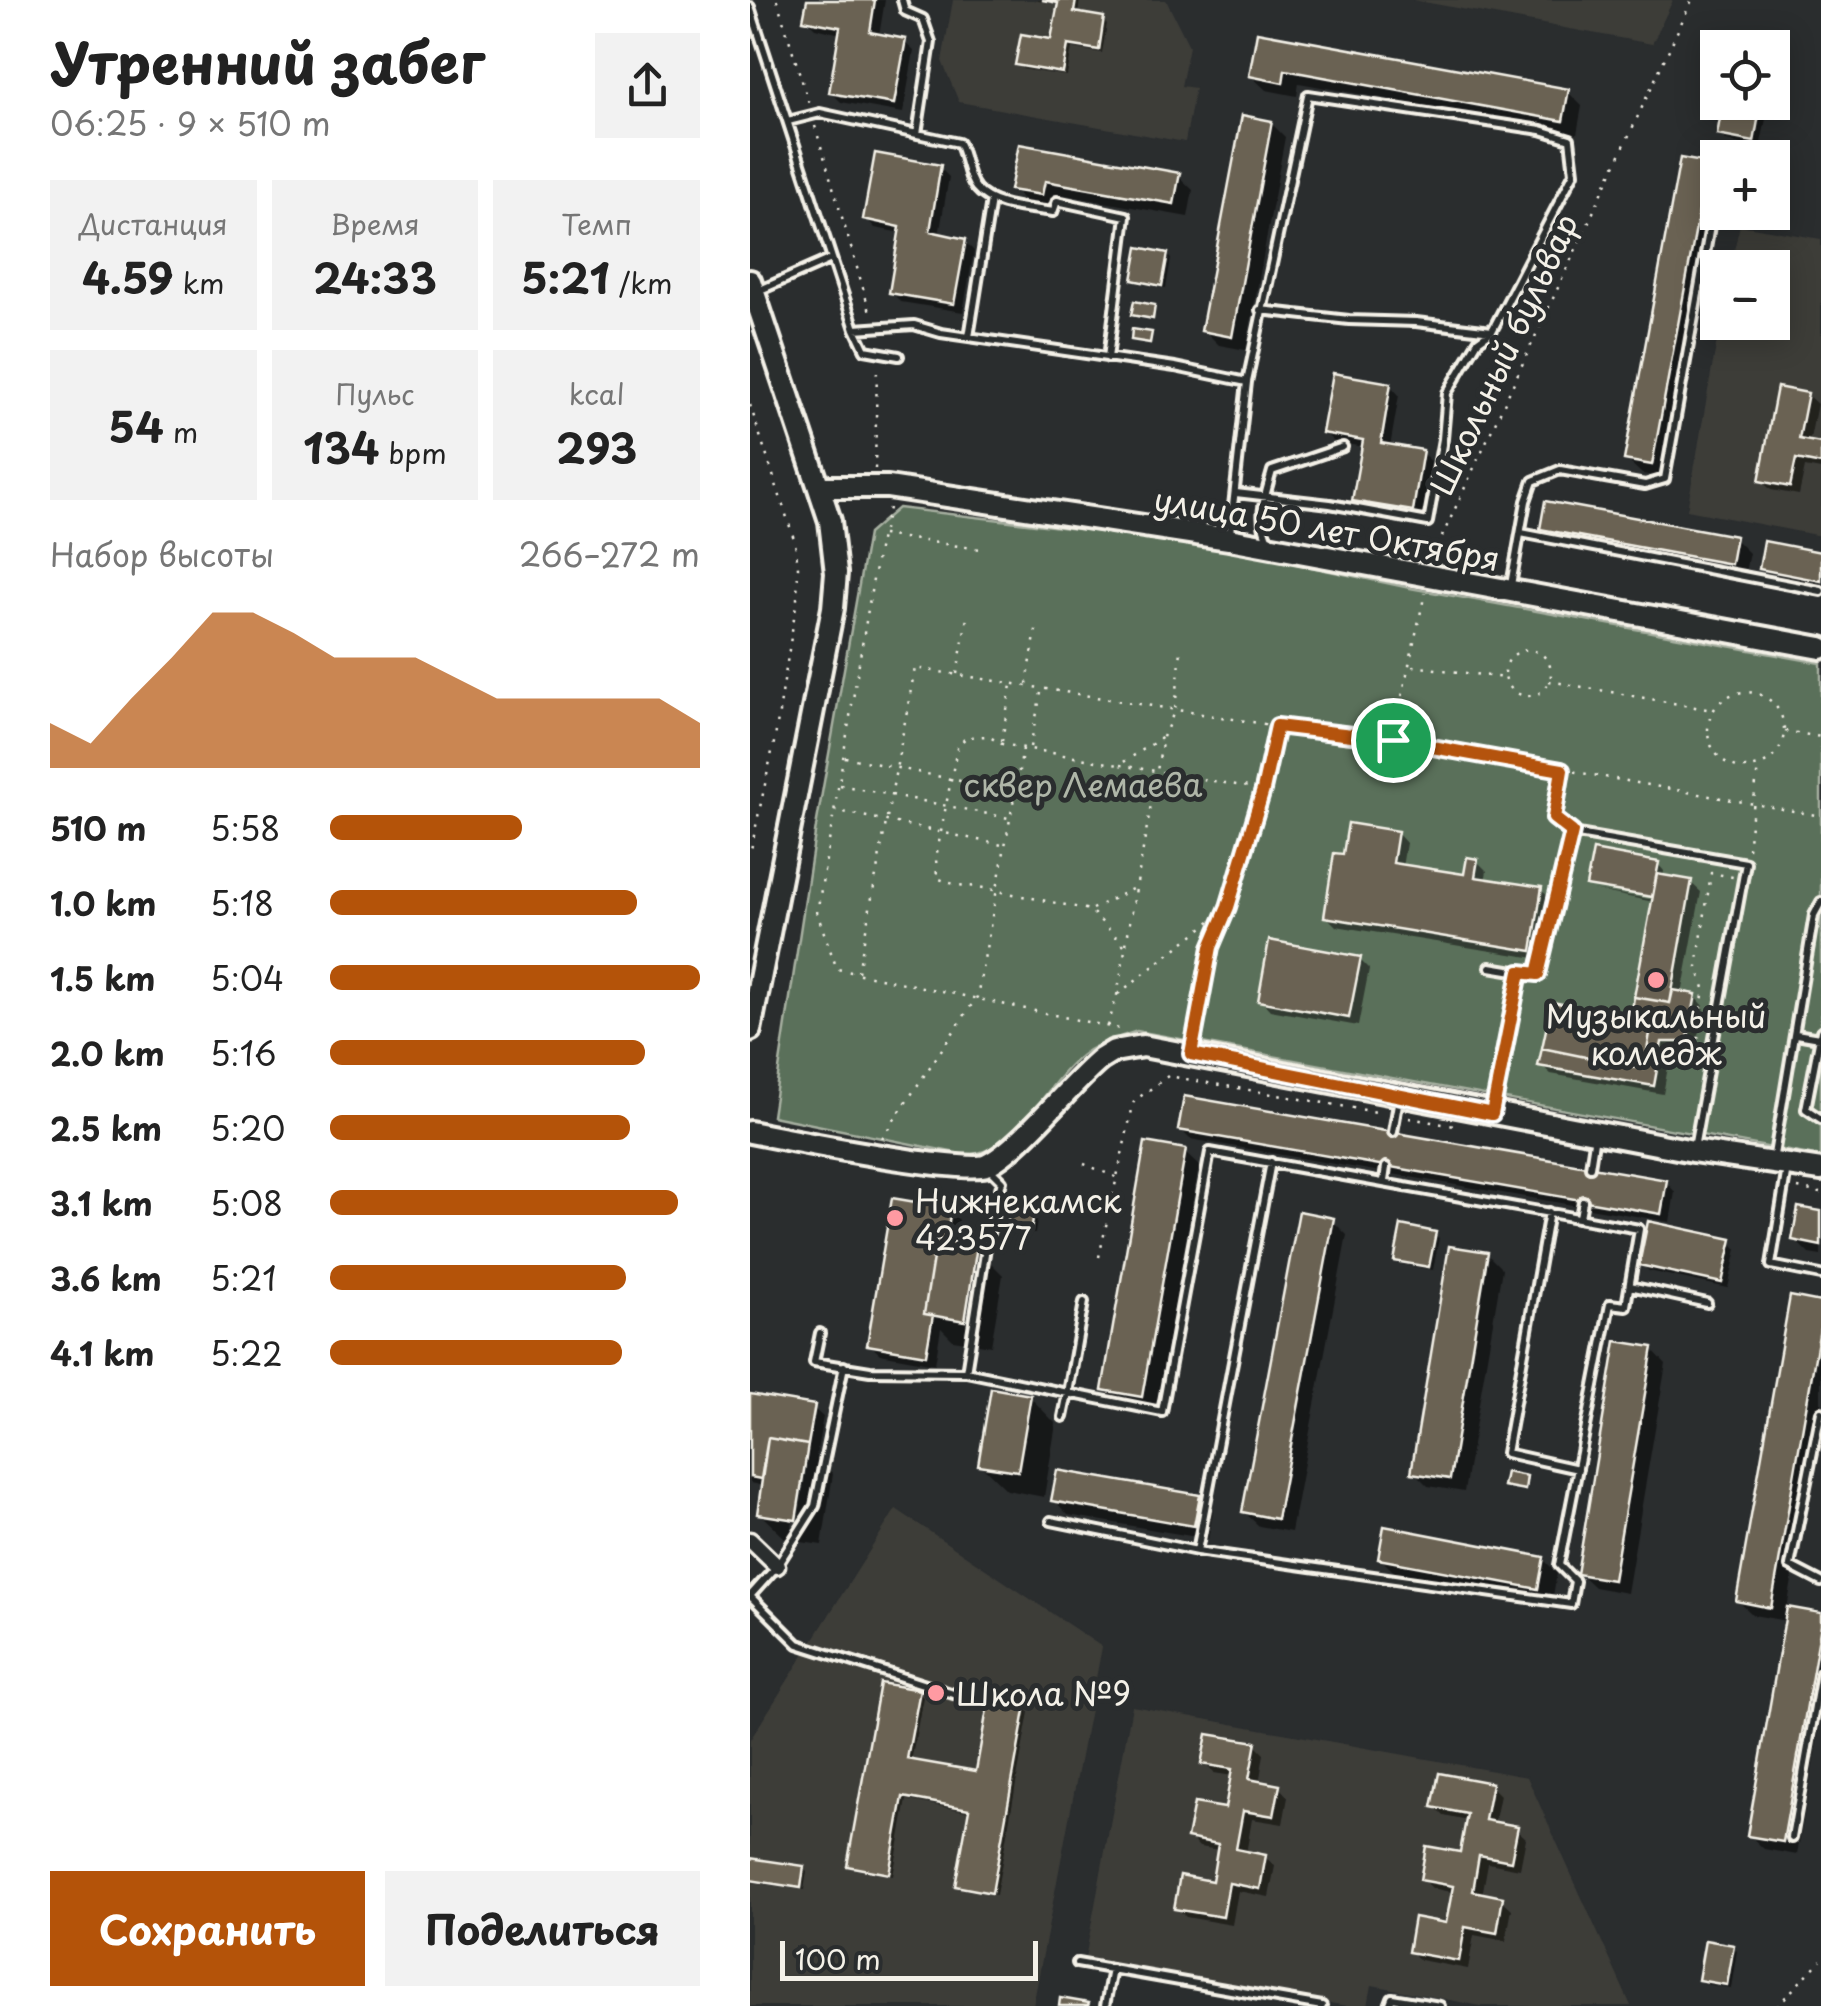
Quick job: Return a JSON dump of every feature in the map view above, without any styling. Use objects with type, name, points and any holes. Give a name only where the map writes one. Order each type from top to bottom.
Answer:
[{"type":"street","points":[[750,1030],[833,608],[834,547],[820,487],[752,287]]},
{"type":"street","name":"улица 50 лет Октября","points":[[820,487],[875,486],[990,500],[1272,546],[1821,648]]},
{"type":"street","points":[[750,1132],[925,1162],[986,1166],[1114,1050],[1143,1046],[1782,1171],[1821,1170]]},
{"type":"street","points":[[750,1540],[778,1566]]},
{"type":"lane","points":[[902,0],[905,11],[923,19],[931,42],[917,134]]},
{"type":"lane","points":[[750,6],[855,328],[865,350],[899,356]]},
{"type":"lane","points":[[1229,539],[1260,310],[1308,94],[1540,130],[1570,139],[1574,173],[1492,331],[1478,341],[1446,392],[1443,440],[1428,522],[1236,493]]},
{"type":"lane","points":[[788,121],[820,113],[958,143],[966,156],[974,187],[991,200],[1053,212],[1057,201],[1126,216],[1108,358]]},
{"type":"lane","points":[[969,337],[991,200]]},
{"type":"lane","points":[[1510,591],[1533,481],[1560,470],[1645,485],[1664,480],[1709,230]]},
{"type":"lane","points":[[752,287],[830,260]]},
{"type":"lane","points":[[1260,310],[1492,331]]},
{"type":"lane","points":[[855,328],[914,324],[969,337],[1174,367],[1248,382]]},
{"type":"lane","points":[[1272,546],[1262,528],[1272,471],[1342,447]]},
{"type":"lane","points":[[1521,533],[1821,591]]},
{"type":"lane","points":[[1490,966],[1538,974],[1572,832],[1746,863],[1693,1151]]},
{"type":"lane","points":[[1821,902],[1814,915],[1796,1034],[1772,1265],[1821,1276]]},
{"type":"lane","points":[[1492,1114],[1520,972]]},
{"type":"lane","points":[[1796,1034],[1820,1034],[1818,1065],[1806,1109],[1821,1119]]},
{"type":"lane","points":[[1393,1132],[1399,1096]]},
{"type":"lane","points":[[1590,1166],[1596,1133]]},
{"type":"lane","points":[[820,1332],[814,1362],[870,1371],[966,1372],[1162,1412],[1210,1152],[1639,1229],[1626,1306],[1610,1304],[1559,1565],[1575,1581],[1571,1604],[1197,1550],[1051,1521]]},
{"type":"lane","points":[[1197,1550],[1271,1162]]},
{"type":"lane","points":[[966,1372],[987,1241],[1002,1181],[986,1166]]},
{"type":"lane","points":[[1384,1182],[1386,1166]]},
{"type":"lane","points":[[1580,1217],[1583,1201]]},
{"type":"lane","points":[[1549,1212],[1506,1454],[1578,1469]]},
{"type":"lane","points":[[1630,1286],[1707,1303]]},
{"type":"lane","points":[[1063,1417],[1084,1302]]},
{"type":"lane","points":[[844,1366],[815,1506],[778,1566],[750,1596],[798,1644],[966,1698]]},
{"type":"lane","points":[[1821,1412],[1790,1566],[1821,1582]]},
{"type":"lane","points":[[1792,1838],[1821,1674]]},
{"type":"lane","points":[[1077,1964],[1322,2006]]},
{"type":"lane","points":[[1106,2006],[1112,1969]]},
{"type":"lane","points":[[1390,2006],[1392,1998],[1440,2006]]},
{"type":"path","points":[[777,0],[875,327]]},
{"type":"path","name":"Школьный бульвар","points":[[1393,740],[1436,548],[1532,350],[1692,0]]},
{"type":"path","points":[[878,352],[875,486],[890,509],[882,535],[817,912],[837,969],[1125,1030]]},
{"type":"path","points":[[750,404],[795,542],[798,567],[797,599],[775,738],[750,854]]},
{"type":"path","points":[[882,535],[980,549]]},
{"type":"path","points":[[956,674],[968,612]]},
{"type":"path","points":[[1027,686],[1037,624]]},
{"type":"path","points":[[1525,650],[1546,659],[1549,681],[1540,692],[1526,696],[1513,691],[1505,671],[1511,657],[1525,650]]},
{"type":"path","points":[[1108,1026],[1117,995],[1163,737],[1175,710],[1181,651]]},
{"type":"path","points":[[1410,666],[1506,678]]},
{"type":"path","points":[[858,973],[914,668],[1277,726],[1393,740],[1821,816]]},
{"type":"path","points":[[1549,681],[1713,710]]},
{"type":"path","points":[[1002,744],[1012,683]]},
{"type":"path","points":[[1030,749],[1042,688]]},
{"type":"path","points":[[1757,693],[1777,707],[1784,730],[1776,754],[1759,766],[1742,768],[1719,757],[1708,734],[1713,710],[1732,694],[1757,693]]},
{"type":"path","points":[[1191,1054],[1211,947],[1228,907],[1263,790],[1277,726]]},
{"type":"path","points":[[1784,730],[1821,737]]},
{"type":"path","points":[[1124,945],[1090,910],[937,878],[936,858],[957,748],[966,737],[988,736],[1002,744],[1263,790]]},
{"type":"path","points":[[1118,765],[1163,737]]},
{"type":"path","points":[[879,1143],[976,996],[1024,748]]},
{"type":"path","points":[[843,757],[1014,792]]},
{"type":"path","points":[[1746,863],[1759,766]]},
{"type":"path","points":[[1562,770],[1554,818],[1572,832]]},
{"type":"path","points":[[838,785],[1009,818]]},
{"type":"path","points":[[834,810],[1004,845]]},
{"type":"path","points":[[1712,1049],[1697,1037],[1704,988],[1696,967],[1711,874],[1743,879]]},
{"type":"path","points":[[1090,910],[1136,887]]},
{"type":"path","points":[[1117,995],[1228,907]]},
{"type":"path","points":[[1100,1257],[1134,1101],[1168,1076],[1476,1130]]},
{"type":"path","points":[[1084,1164],[1117,1177]]},
{"type":"path","points":[[1782,1171],[1821,1192]]},
{"type":"path","points":[[1778,2006],[1821,1960]]},
{"type":"shaded area","points":[[953,0],[1166,0],[1189,46],[1181,86],[1195,88],[1185,142],[959,102],[942,61]]},
{"type":"shaded area","points":[[1413,0],[1673,0],[1652,44]]},
{"type":"shaded area","points":[[1739,230],[1769,230],[1821,239],[1821,536],[1687,510],[1717,340],[1790,340],[1790,250],[1734,250]]},
{"type":"shaded area","name":"Школа №9","points":[[896,1509],[1102,1647],[1033,2006],[750,2006],[750,1740]]},
{"type":"shaded area","points":[[1132,1706],[1527,1777],[1631,2006],[1481,2006],[1372,1985],[1368,2006],[1347,2006],[1085,1959]]},
{"type":"green space","name":"сквер Лемаева","points":[[898,508],[1198,543],[1410,588],[1821,663],[1821,1157],[1137,1031],[1086,1052],[1017,1129],[985,1151],[966,1155],[772,1116],[816,827],[868,534]]},
{"type":"building","points":[[807,0],[875,0],[870,32],[906,39],[894,104],[829,93],[840,27],[803,20]]},
{"type":"building","points":[[1042,0],[1076,0],[1074,12],[1104,17],[1099,50],[1068,45],[1063,73],[1015,65],[1021,34],[1051,39],[1058,3]]},
{"type":"building","points":[[1257,32],[1569,89],[1563,121],[1285,70],[1283,83],[1249,76]]},
{"type":"building","points":[[1242,115],[1272,121],[1232,337],[1201,331]]},
{"type":"building","points":[[1720,120],[1758,120],[1754,140],[1717,135]]},
{"type":"building","points":[[1019,144],[1180,173],[1174,204],[1045,181],[1042,195],[1010,190]]},
{"type":"building","points":[[875,153],[941,165],[930,231],[966,239],[954,304],[889,293],[900,227],[863,219]]},
{"type":"building","points":[[1680,158],[1700,162],[1700,206],[1652,465],[1624,460]]},
{"type":"building","points":[[1138,247],[1168,253],[1162,286],[1132,280]]},
{"type":"building","points":[[1134,301],[1155,305],[1153,319],[1131,315]]},
{"type":"building","points":[[1132,329],[1152,332],[1150,343],[1131,340]]},
{"type":"building","points":[[1333,373],[1391,383],[1381,443],[1423,450],[1413,511],[1352,501],[1363,440],[1322,433]]},
{"type":"building","points":[[1777,387],[1808,393],[1799,439],[1821,443],[1821,464],[1796,459],[1790,487],[1759,481]]},
{"type":"building","points":[[1545,501],[1736,536],[1731,564],[1540,529]]},
{"type":"building","points":[[1764,541],[1821,552],[1821,581],[1759,569]]},
{"type":"building","points":[[1348,823],[1398,831],[1393,863],[1464,874],[1467,857],[1478,859],[1475,877],[1542,887],[1532,951],[1324,917],[1334,853],[1343,854]]},
{"type":"building","points":[[1593,850],[1659,862],[1652,897],[1586,886]]},
{"type":"building","points":[[1657,874],[1692,880],[1670,1003],[1634,997]]},
{"type":"building","points":[[1269,940],[1361,957],[1349,1018],[1258,1001]]},
{"type":"building","points":[[1673,990],[1696,994],[1688,1038],[1683,1042],[1662,1042],[1654,1086],[1538,1066],[1542,1048],[1644,1069],[1652,1021],[1631,1017],[1634,997],[1670,1003]]},
{"type":"building","points":[[1552,1002],[1652,1021],[1644,1069],[1542,1048]]},
{"type":"building","points":[[1184,1096],[1667,1180],[1661,1214],[1178,1130]]},
{"type":"building","points":[[1145,1142],[1186,1149],[1142,1397],[1102,1390]]},
{"type":"building","points":[[1012,1197],[1036,1201],[1031,1231],[1007,1227]]},
{"type":"building","points":[[892,1198],[951,1208],[946,1241],[936,1239],[924,1314],[933,1315],[926,1355],[867,1345]]},
{"type":"building","points":[[1798,1207],[1821,1211],[1821,1246],[1792,1240]]},
{"type":"building","points":[[1299,1211],[1334,1218],[1277,1519],[1242,1512]]},
{"type":"building","points":[[1648,1221],[1732,1239],[1722,1283],[1639,1265]]},
{"type":"building","points":[[1401,1225],[1436,1232],[1429,1267],[1394,1261]]},
{"type":"building","points":[[936,1239],[977,1246],[965,1321],[924,1314]]},
{"type":"building","points":[[1449,1246],[1488,1252],[1450,1479],[1411,1473]]},
{"type":"building","points":[[1790,1296],[1821,1302],[1821,1323],[1771,1608],[1736,1601]]},
{"type":"building","points":[[1616,1341],[1653,1347],[1613,1580],[1577,1574]]},
{"type":"building","points":[[991,1388],[1031,1395],[1018,1471],[978,1465]]},
{"type":"building","points":[[750,1394],[815,1405],[808,1445],[768,1438],[761,1479],[750,1477]]},
{"type":"building","points":[[768,1438],[808,1445],[796,1520],[757,1514]]},
{"type":"building","points":[[1057,1470],[1200,1495],[1194,1526],[1051,1501]]},
{"type":"building","points":[[1506,1472],[1527,1476],[1525,1490],[1503,1486]]},
{"type":"building","points":[[1384,1526],[1544,1557],[1538,1589],[1378,1559]]},
{"type":"building","points":[[1787,1607],[1821,1613],[1821,1625],[1783,1842],[1747,1836]]},
{"type":"building","points":[[880,1683],[920,1690],[907,1759],[976,1771],[989,1698],[1026,1705],[992,1893],[955,1886],[969,1809],[903,1797],[889,1874],[847,1866]]},
{"type":"building","points":[[1207,1734],[1256,1742],[1249,1779],[1280,1785],[1274,1816],[1243,1811],[1236,1849],[1266,1855],[1260,1889],[1229,1883],[1223,1917],[1174,1909],[1180,1875],[1212,1881],[1218,1844],[1187,1838],[1194,1803],[1225,1808],[1232,1769],[1201,1764]]},
{"type":"building","points":[[1439,1773],[1492,1783],[1485,1820],[1518,1826],[1511,1861],[1479,1855],[1473,1891],[1503,1897],[1497,1933],[1465,1927],[1459,1961],[1408,1952],[1414,1917],[1446,1923],[1453,1886],[1420,1880],[1426,1846],[1460,1852],[1467,1814],[1432,1807]]},
{"type":"building","points":[[750,1858],[804,1866],[801,1888],[750,1880]]},
{"type":"building","points":[[1705,1940],[1734,1945],[1727,1985],[1698,1980]]},
{"type":"building","points":[[1060,1998],[1089,2003],[1059,2006]]},
{"type":"place","name":"Музыкальный колледж","points":[[1656,980]]},
{"type":"place","name":"Нижнекамск 423577","points":[[895,1218]]},
{"type":"place","name":"Школа №9","points":[[936,1693]]},
{"type":"route","points":[[1277,726],[1393,740],[1562,770],[1554,818],[1572,832],[1538,974],[1520,972],[1492,1114],[1191,1054],[1211,947],[1228,907],[1263,790],[1277,726]]}]
